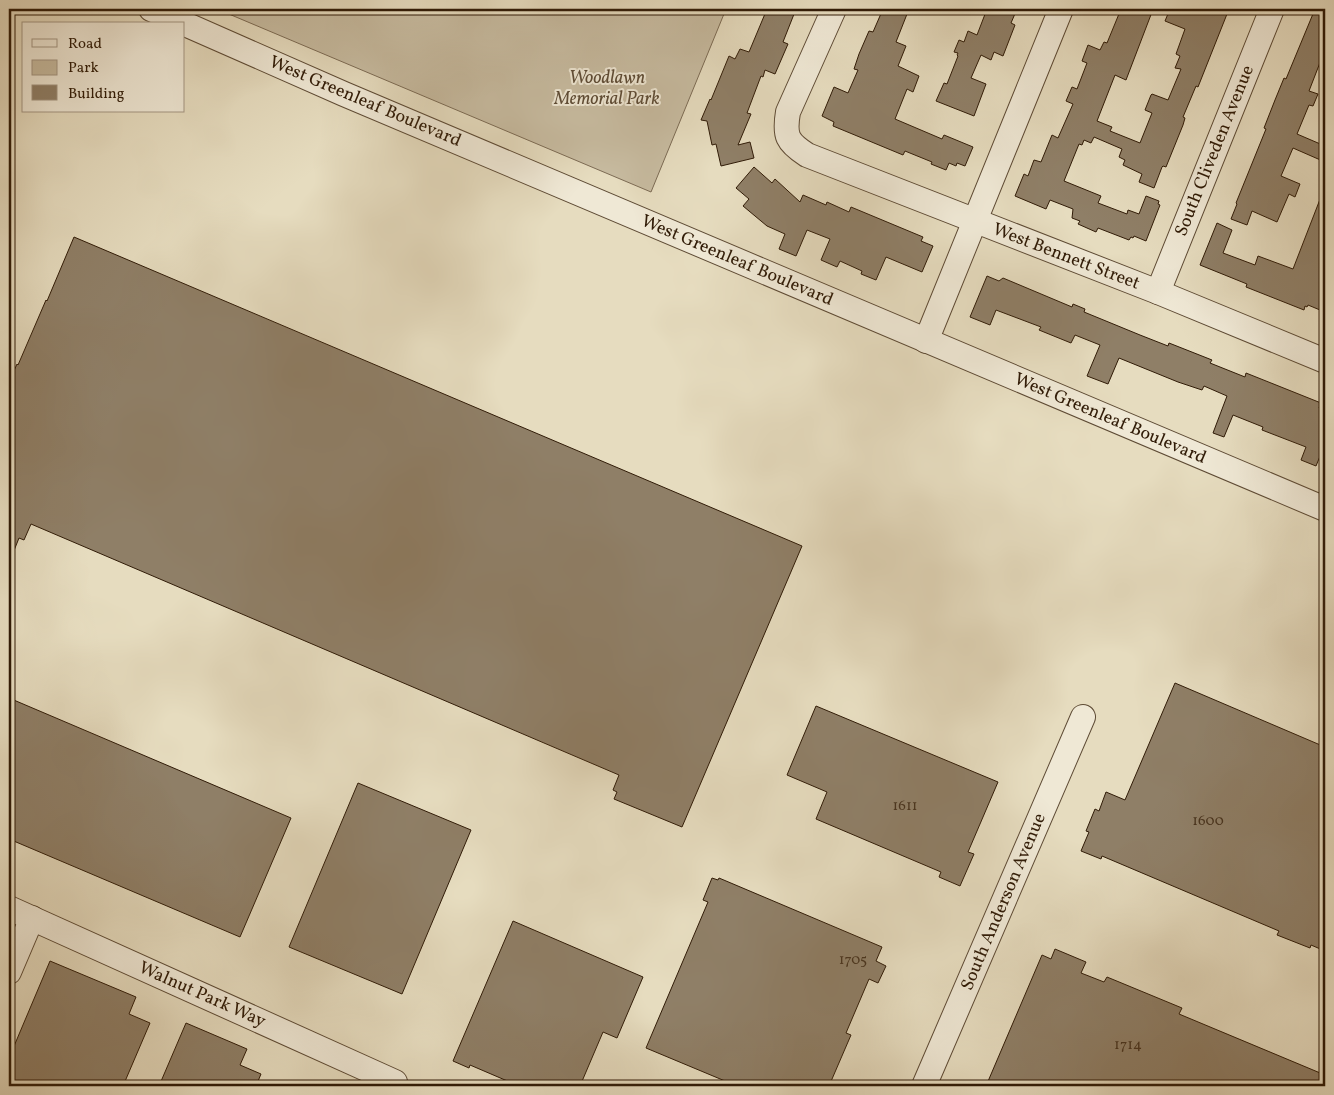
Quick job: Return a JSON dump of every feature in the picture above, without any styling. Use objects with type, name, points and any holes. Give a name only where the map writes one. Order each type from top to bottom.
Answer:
[{"type":"street","name":"West Greenleaf Boulevard","points":[[151,9],[181,22]]},
{"type":"street","name":"West Bennett Street","points":[[834,9],[788,112],[785,130],[793,146],[807,155],[1158,292],[1325,361]]},
{"type":"street","points":[[926,341],[1061,9]]},
{"type":"street","name":"South Cliveden Avenue","points":[[1158,292],[1272,9]]},
{"type":"street","name":"West Greenleaf Boulevard","points":[[185,24],[354,98],[1325,509]]},
{"type":"street","name":"South Anderson Avenue","points":[[924,1086],[1083,717]]},
{"type":"street","name":"Walnut Park Way","points":[[9,908],[395,1082]]},
{"type":"street","points":[[9,972],[32,918]]},
{"type":"green space","name":"Woodlawn Memorial Park","points":[[217,9],[726,9],[651,192]]},
{"type":"building","points":[[767,9],[796,9],[783,42],[788,44],[775,74],[765,70],[763,77],[761,76],[747,113],[751,114],[738,145],[750,142],[754,158],[721,166],[716,144],[712,145],[707,121],[701,120],[729,56],[735,59],[740,49],[749,52]]},
{"type":"building","points":[[883,9],[909,9],[896,42],[906,46],[898,66],[919,76],[913,92],[907,89],[895,119],[942,139],[944,135],[973,147],[965,166],[957,163],[956,166],[949,163],[946,170],[905,151],[903,155],[833,126],[834,122],[822,116],[834,87],[848,93],[858,70],[854,69],[859,54],[869,31],[873,32]]},
{"type":"building","points":[[987,9],[1017,9],[1011,23],[1015,25],[1003,56],[994,52],[991,60],[981,55],[971,78],[986,84],[974,116],[936,101],[944,83],[947,84],[958,56],[958,53],[954,52],[959,40],[964,42],[968,31],[977,35]]},
{"type":"building","points":[[1121,9],[1143,9],[1152,12],[1126,80],[1115,75],[1097,121],[1112,127],[1110,131],[1140,143],[1152,113],[1145,110],[1151,95],[1168,100],[1181,69],[1175,68],[1180,56],[1176,54],[1185,29],[1165,21],[1170,9],[1191,14],[1193,9],[1229,9],[1198,87],[1196,86],[1183,117],[1185,118],[1183,125],[1166,167],[1162,167],[1154,188],[1139,182],[1142,174],[1123,165],[1125,160],[1119,157],[1122,149],[1094,137],[1091,143],[1084,140],[1082,145],[1079,144],[1064,181],[1101,196],[1098,203],[1127,214],[1128,210],[1139,214],[1146,196],[1159,201],[1158,204],[1160,205],[1146,241],[1134,236],[1129,240],[1098,228],[1096,232],[1078,224],[1080,221],[1072,218],[1073,209],[1050,200],[1046,209],[1015,196],[1024,174],[1028,176],[1034,160],[1041,162],[1052,135],[1058,138],[1073,104],[1066,101],[1072,87],[1077,89],[1087,63],[1082,61],[1088,45],[1100,50],[1104,42],[1107,43]]},
{"type":"building","points":[[1315,9],[1325,9],[1325,62],[1321,60],[1309,91],[1318,94],[1313,106],[1309,105],[1297,134],[1325,146],[1325,162],[1293,148],[1281,176],[1300,184],[1295,197],[1289,194],[1277,222],[1252,211],[1247,225],[1231,219],[1236,203],[1266,129],[1264,128],[1275,100],[1284,78],[1286,79]]},
{"type":"building","points":[[754,167],[772,183],[775,179],[800,202],[803,195],[826,205],[827,202],[849,212],[851,207],[923,237],[921,241],[933,246],[922,272],[886,257],[876,280],[861,274],[862,271],[840,261],[837,267],[821,260],[830,239],[807,230],[796,256],[779,249],[785,234],[767,226],[743,206],[749,199],[736,188]]},
{"type":"building","points":[[1324,189],[1325,296],[1320,310],[1308,305],[1307,307],[1305,306],[1304,310],[1246,287],[1247,284],[1200,265],[1217,223],[1232,230],[1223,253],[1255,265],[1258,256],[1293,269]]},
{"type":"building","points":[[74,237],[802,546],[682,827],[614,799],[617,792],[613,790],[619,775],[31,524],[24,540],[19,538],[9,563],[9,382],[47,301]]},
{"type":"building","points":[[987,276],[999,281],[1003,278],[1072,307],[1073,304],[1085,309],[1084,312],[1168,346],[1169,343],[1212,360],[1210,363],[1245,377],[1246,373],[1321,403],[1319,408],[1325,410],[1325,444],[1316,466],[1301,460],[1306,447],[1262,430],[1263,427],[1233,415],[1224,437],[1213,433],[1227,396],[1204,386],[1202,390],[1119,358],[1108,384],[1087,376],[1100,345],[1075,335],[1071,343],[1039,330],[1041,327],[996,310],[990,325],[970,317]]},
{"type":"building","points":[[1175,683],[1325,747],[1325,951],[1311,945],[1310,948],[1277,935],[1279,931],[1102,856],[1101,859],[1081,851],[1089,832],[1086,831],[1095,809],[1099,811],[1106,792],[1125,800]]},
{"type":"building","points":[[9,698],[291,818],[240,937],[9,839]]},
{"type":"building","points":[[816,706],[998,782],[968,852],[974,854],[960,886],[939,877],[941,872],[816,819],[827,792],[787,775]]},
{"type":"building","points":[[358,783],[471,830],[402,994],[289,947]]},
{"type":"building","points":[[712,878],[718,880],[719,878],[882,947],[876,961],[886,966],[878,983],[869,979],[846,1033],[851,1035],[829,1086],[737,1086],[646,1048],[708,902],[703,900]]},
{"type":"building","points":[[513,921],[643,977],[617,1038],[603,1032],[580,1086],[519,1086],[470,1065],[469,1068],[453,1061]]},
{"type":"building","points":[[1055,949],[1086,962],[1081,973],[1104,982],[1107,977],[1182,1008],[1179,1014],[1325,1075],[1325,1086],[986,1086],[1042,955],[1051,959]]},
{"type":"building","points":[[50,961],[136,997],[129,1014],[150,1023],[123,1086],[9,1086],[9,1058]]},
{"type":"building","points":[[186,1023],[247,1049],[240,1065],[261,1074],[256,1086],[159,1086]]}]
